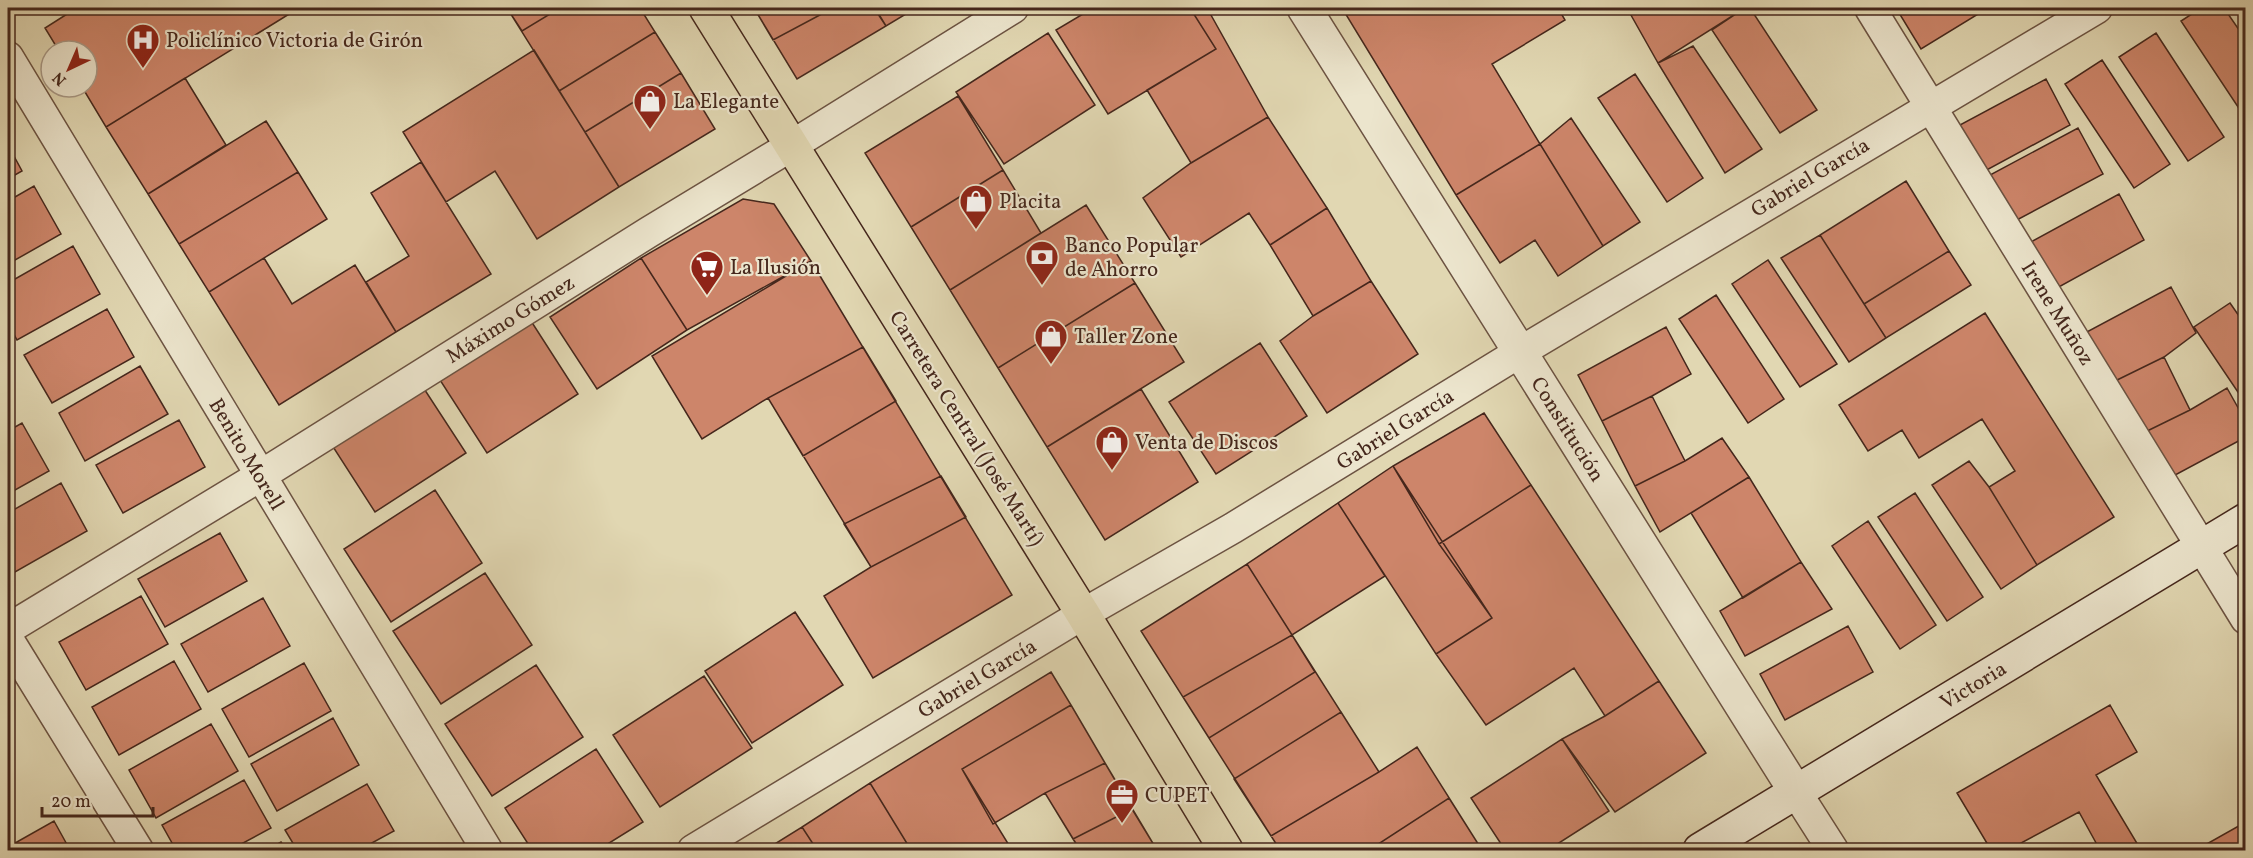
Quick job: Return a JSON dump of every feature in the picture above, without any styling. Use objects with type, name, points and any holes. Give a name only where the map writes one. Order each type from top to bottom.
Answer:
[{"type":"highway","name":"Carretera Central (José Martí)","points":[[706,8],[1083,614],[1226,850]]},
{"type":"street","name":"Máximo Gómez","points":[[8,629],[261,476],[631,243],[1013,8]]},
{"type":"street","name":"Constitución","points":[[1304,8],[1833,850]]},
{"type":"street","name":"Irene Muñoz","points":[[1870,8],[2246,619]]},
{"type":"street","name":"Gabriel García","points":[[693,850],[1083,614],[1233,528],[1520,352],[1930,106],[2097,8]]},
{"type":"street","name":"Benito Morell","points":[[8,57],[487,850]]},
{"type":"street","name":"Victoria","points":[[1700,850],[2246,520]]},
{"type":"street","points":[[8,639],[138,850]]},
{"type":"building","name":"Policlínico Victoria de Girón","points":[[299,8],[106,127],[89,99],[99,99],[99,39],[52,39],[45,28],[75,9]]},
{"type":"building","name":"Policlínico Victoria de Girón","points":[[299,8],[106,127],[89,99],[99,99],[99,39],[52,39],[45,28],[75,9]]},
{"type":"building","points":[[507,8],[560,8],[522,31]]},
{"type":"building","points":[[507,8],[640,8],[655,32],[559,91]]},
{"type":"building","points":[[754,8],[874,8],[886,26],[797,79]]},
{"type":"building","points":[[767,8],[833,8],[773,40],[757,13]]},
{"type":"building","points":[[875,8],[916,8],[886,26]]},
{"type":"building","points":[[1093,8],[1190,8],[1216,49],[1108,114],[1056,30]]},
{"type":"building","points":[[1190,8],[1207,8],[1268,117],[1191,163],[1147,90],[1216,49]]},
{"type":"building","points":[[1342,8],[1558,8],[1565,20],[1492,64],[1540,144],[1456,195]]},
{"type":"building","points":[[1627,8],[1745,8],[1658,63]]},
{"type":"building","points":[[1745,8],[1750,8],[1817,110],[1780,133],[1712,30]]},
{"type":"building","points":[[1896,8],[1988,8],[1921,49]]},
{"type":"building","points":[[2201,8],[2224,8],[2246,40],[2246,119],[2181,21]]},
{"type":"building","points":[[655,32],[681,73],[585,132],[559,91]]},
{"type":"building","points":[[1048,33],[1095,105],[1004,164],[956,92]]},
{"type":"building","points":[[2156,33],[2224,137],[2188,161],[2119,57]]},
{"type":"building","points":[[1693,46],[1762,149],[1725,173],[1658,63]]},
{"type":"building","points":[[534,50],[619,187],[537,239],[495,171],[446,202],[403,132]]},
{"type":"building","points":[[2102,60],[2170,164],[2134,188],[2065,84]]},
{"type":"building","name":"La Elegante","points":[[681,73],[715,129],[619,187],[585,132]]},
{"type":"building","points":[[1635,74],[1703,178],[1667,202],[1598,98]]},
{"type":"building","points":[[185,78],[226,145],[148,194],[106,127]]},
{"type":"building","points":[[2046,79],[2070,125],[1983,172],[1958,126]]},
{"type":"building","points":[[958,96],[1003,170],[911,227],[865,153]]},
{"type":"building","points":[[1268,117],[1327,208],[1270,245],[1249,213],[1181,257],[1143,198],[1191,163]]},
{"type":"building","points":[[1571,118],[1640,222],[1603,246],[1540,144]]},
{"type":"building","points":[[266,121],[298,172],[179,244],[148,194]]},
{"type":"building","points":[[2078,128],[2103,174],[2015,221],[1990,175]]},
{"type":"building","points":[[1540,144],[1603,246],[1558,276],[1535,240],[1500,263],[1456,195]]},
{"type":"building","points":[[8,145],[22,171],[8,179]]},
{"type":"building","points":[[421,162],[491,274],[396,332],[366,282],[409,256],[371,193]]},
{"type":"building","name":"Placita","points":[[1003,170],[1041,233],[950,290],[911,227]]},
{"type":"building","points":[[298,172],[327,219],[209,292],[179,244]]},
{"type":"building","points":[[1906,181],[1949,251],[1864,304],[1820,235]]},
{"type":"building","points":[[34,186],[61,234],[8,264],[8,201]]},
{"type":"building","points":[[2119,194],[2144,240],[2057,288],[2031,242]]},
{"type":"building","name":"La Ilusión","points":[[743,199],[774,204],[811,261],[687,330],[641,258]]},
{"type":"building","name":"Banco Popular de Ahorro","points":[[1086,205],[1135,283],[998,368],[950,290]]},
{"type":"building","points":[[1327,208],[1371,281],[1313,316],[1270,245]]},
{"type":"building","points":[[1820,235],[1886,338],[1849,362],[1781,258]]},
{"type":"building","points":[[73,246],[100,294],[17,340],[8,323],[8,283]]},
{"type":"building","points":[[1949,251],[1971,285],[1886,338],[1864,304]]},
{"type":"building","points":[[264,258],[292,304],[355,265],[396,332],[279,405],[209,292]]},
{"type":"building","points":[[641,258],[687,330],[597,389],[550,317]]},
{"type":"building","points":[[1768,260],[1837,364],[1800,387],[1732,284]]},
{"type":"building","points":[[811,261],[1012,595],[873,678],[824,596],[871,567],[768,398],[702,439],[652,356]]},
{"type":"building","points":[[1371,281],[1418,354],[1327,413],[1280,341],[1313,316]]},
{"type":"building","points":[[1135,283],[1184,362],[1047,447],[998,368]]},
{"type":"building","points":[[2171,287],[2196,333],[2164,357],[2113,382],[2083,334]]},
{"type":"building","points":[[1716,295],[1784,399],[1748,423],[1679,319]]},
{"type":"building","points":[[2230,303],[2246,326],[2246,404],[2194,327]]},
{"type":"building","points":[[107,309],[134,357],[52,403],[24,355]]},
{"type":"building","points":[[1985,313],[2114,517],[2037,565],[1989,487],[2015,471],[1982,419],[1919,458],[1902,430],[1868,451],[1839,405]]},
{"type":"building","points":[[531,321],[578,394],[487,453],[440,380]]},
{"type":"building","points":[[1666,327],[1691,374],[1602,421],[1578,375]]},
{"type":"building","points":[[1260,343],[1307,416],[1216,474],[1169,402]]},
{"type":"building","points":[[863,347],[896,401],[803,456],[768,398]]},
{"type":"building","points":[[2164,357],[2190,410],[2139,435],[2113,382]]},
{"type":"building","points":[[140,366],[168,414],[85,461],[59,413]]},
{"type":"building","points":[[419,381],[466,453],[375,512],[328,439]]},
{"type":"building","points":[[2227,388],[2246,422],[2246,437],[2164,481],[2139,435],[2190,410]]},
{"type":"building","points":[[1141,389],[1198,482],[1105,540],[1047,447]]},
{"type":"building","points":[[1652,396],[1685,461],[1635,486],[1602,421]]},
{"type":"building","points":[[8,401],[14,413],[8,417]]},
{"type":"building","points":[[1484,413],[1531,485],[1439,544],[1393,466]]},
{"type":"building","points":[[179,420],[205,467],[123,513],[96,465]]},
{"type":"building","points":[[22,423],[49,471],[8,494],[8,431]]},
{"type":"building","points":[[1722,438],[1749,477],[1660,532],[1635,486],[1685,461]]},
{"type":"building","points":[[1969,461],[1989,487],[2037,565],[2001,589],[1932,485]]},
{"type":"building","points":[[1393,466],[1492,618],[1436,654],[1338,503]]},
{"type":"building","points":[[941,476],[966,517],[871,567],[844,524]]},
{"type":"building","points":[[1749,477],[1801,562],[1743,598],[1691,513]]},
{"type":"building","points":[[61,483],[87,531],[8,576],[8,513]]},
{"type":"building","points":[[1531,485],[1659,681],[1605,716],[1574,668],[1486,725],[1436,654],[1492,618],[1439,544]]},
{"type":"building","points":[[435,490],[482,563],[391,622],[344,549]]},
{"type":"building","points":[[1915,493],[1983,597],[1947,621],[1878,517]]},
{"type":"building","points":[[1338,503],[1385,576],[1292,635],[1247,564]]},
{"type":"building","points":[[1868,521],[1936,625],[1900,649],[1832,546]]},
{"type":"building","points":[[220,533],[247,581],[165,627],[138,579]]},
{"type":"building","points":[[1801,562],[1832,609],[1745,656],[1720,611]]},
{"type":"building","points":[[1247,564],[1379,772],[1417,747],[1482,850],[1280,850],[1141,631]]},
{"type":"building","points":[[485,573],[532,645],[441,704],[393,631]]},
{"type":"building","points":[[141,596],[168,644],[86,690],[59,642]]},
{"type":"building","points":[[263,598],[290,646],[208,692],[181,644]]},
{"type":"building","points":[[795,612],[843,685],[752,743],[705,671]]},
{"type":"building","points":[[1848,626],[1873,672],[1785,720],[1760,674]]},
{"type":"building","points":[[1292,635],[1315,672],[1209,738],[1183,697]]},
{"type":"building","points":[[174,661],[201,709],[119,755],[92,707]]},
{"type":"building","points":[[304,663],[331,711],[249,757],[222,709]]},
{"type":"building","points":[[536,665],[583,737],[492,796],[445,724]]},
{"type":"building","points":[[1051,672],[1071,705],[962,769],[1012,850],[911,850],[870,783]]},
{"type":"building","points":[[704,676],[752,748],[660,807],[613,735]]},
{"type":"building","points":[[1659,681],[1706,753],[1615,812],[1562,739],[1605,716]]},
{"type":"building","points":[[1071,705],[1157,850],[1080,850],[1045,793],[993,824],[962,769]]},
{"type":"building","points":[[2110,705],[2137,752],[2096,775],[2141,850],[2100,850],[2079,812],[2008,850],[1991,850],[1957,793]]},
{"type":"building","points":[[1341,712],[1379,772],[1271,836],[1234,779]]},
{"type":"building","points":[[333,718],[359,765],[277,811],[251,764]]},
{"type":"building","points":[[211,724],[238,771],[156,818],[129,770]]},
{"type":"building","points":[[1562,739],[1609,811],[1548,850],[1505,850],[1471,798]]},
{"type":"building","points":[[596,749],[643,822],[598,850],[532,850],[505,808]]},
{"type":"building","points":[[1105,763],[1132,809],[1073,839],[1045,793]]},
{"type":"building","points":[[244,780],[271,828],[230,850],[176,850],[162,825]]},
{"type":"building","points":[[870,783],[911,850],[817,850],[802,827]]},
{"type":"building","points":[[367,784],[394,831],[359,850],[297,850],[285,830]]},
{"type":"building","points":[[1449,798],[1482,850],[1369,850]]},
{"type":"building","points":[[1449,798],[1482,850],[1369,850]]},
{"type":"building","name":"CUPET","points":[[1132,809],[1157,850],[1080,850],[1073,839]]},
{"type":"building","points":[[54,821],[70,850],[8,850],[8,847]]},
{"type":"building","points":[[2244,823],[2246,850],[2196,850]]},
{"type":"building","points":[[802,827],[817,850],[765,850]]},
{"type":"building","points":[[281,842],[286,850],[267,850]]},
{"type":"place","name":"Policlínico Victoria de Girón","points":[[143,69]]},
{"type":"place","name":"La Elegante","points":[[650,130]]},
{"type":"place","name":"Placita","points":[[976,230]]},
{"type":"place","name":"Banco Popular de Ahorro","points":[[1042,286]]},
{"type":"place","name":"La Ilusión","points":[[707,296]]},
{"type":"place","name":"Taller Zone","points":[[1051,365]]},
{"type":"place","name":"Venta de Discos","points":[[1112,471]]},
{"type":"place","name":"CUPET","points":[[1122,824]]}]
